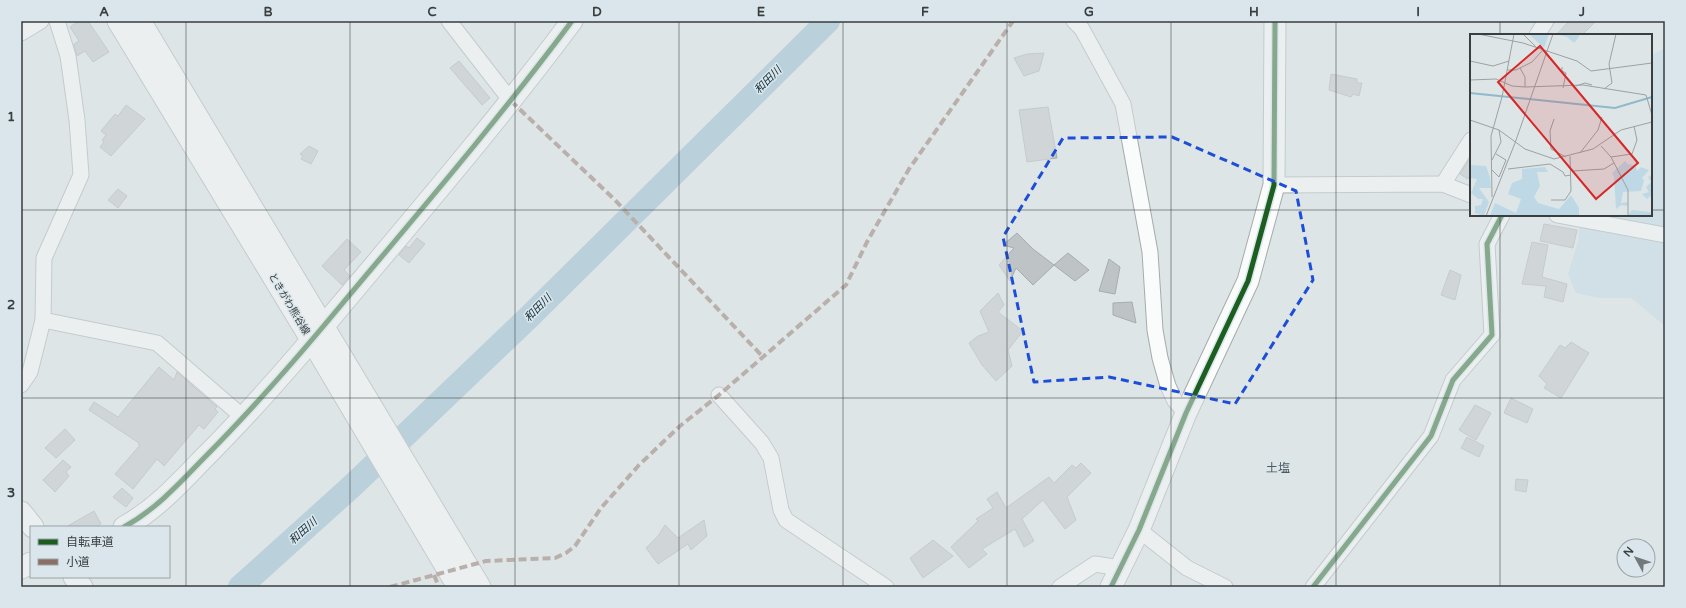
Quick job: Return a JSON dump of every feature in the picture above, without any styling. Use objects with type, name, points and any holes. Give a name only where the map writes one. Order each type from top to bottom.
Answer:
[{"type":"street","points":[[21,33],[41,21]]},
{"type":"street","points":[[21,385],[30,372],[43,320],[44,258],[81,175],[78,120],[68,56],[57,21]]},
{"type":"street","name":"ときがわ熊谷線","points":[[118,21],[317,334]]},
{"type":"street","name":"ときがわ熊谷線","points":[[140,21],[317,334],[362,409],[414,495],[480,587]]},
{"type":"street","points":[[449,21],[511,101]]},
{"type":"street","points":[[126,526],[140,518],[169,494],[244,418],[317,334],[511,101],[572,21]]},
{"type":"street","points":[[1074,21],[1082,29],[1123,104],[1150,252],[1155,330],[1168,386],[1175,401],[1186,413]]},
{"type":"street","points":[[1111,587],[1139,530],[1186,413],[1248,281],[1274,185],[1275,21]]},
{"type":"street","points":[[1538,34],[1546,21]]},
{"type":"street","points":[[1443,184],[1470,142]]},
{"type":"street","points":[[1274,185],[1443,184],[1470,195]]},
{"type":"street","points":[[1313,587],[1431,436],[1453,380],[1492,335],[1487,244],[1501,216]]},
{"type":"street","points":[[1562,216],[1665,235]]},
{"type":"street","points":[[43,320],[157,343],[244,418]]},
{"type":"street","points":[[719,395],[762,443],[771,458],[781,510],[786,520],[886,587]]},
{"type":"street","name":"ときがわ熊谷線","points":[[414,495],[458,587]]},
{"type":"street","points":[[21,512],[32,526]]},
{"type":"street","points":[[1139,530],[1187,568],[1225,587]]},
{"type":"street","points":[[21,568],[30,564]]},
{"type":"street","points":[[1060,587],[1095,564],[1120,568]]},
{"type":"street","points":[[75,578],[82,587]]},
{"type":"highlighted area","points":[[1172,137],[1296,191],[1313,280],[1235,404],[1109,377],[1034,382],[1003,237],[1063,138]]},
{"type":"shaded area","points":[[1665,48],[1665,326],[1631,298],[1599,298],[1576,293],[1568,274],[1578,241],[1581,216],[1652,216],[1652,54]]},
{"type":"building","points":[[79,21],[88,21],[109,52],[93,62],[85,51],[77,56],[74,44],[79,41],[70,27]]},
{"type":"building","points":[[1569,21],[1596,21],[1583,34],[1557,34]]},
{"type":"building","points":[[1044,53],[1039,71],[1024,76],[1014,58],[1027,54]]},
{"type":"building","points":[[459,61],[490,98],[482,105],[450,68]]},
{"type":"building","points":[[1331,74],[1357,79],[1357,83],[1362,83],[1359,96],[1353,94],[1351,97],[1329,90]]},
{"type":"building","points":[[126,105],[145,119],[111,156],[100,147],[104,142],[102,140],[106,135],[101,131],[115,114],[118,116]]},
{"type":"building","points":[[1048,107],[1057,158],[1027,162],[1019,110]]},
{"type":"building","points":[[309,146],[318,151],[311,164],[301,159],[303,156],[300,154]]},
{"type":"building","points":[[1470,159],[1470,174],[1468,179],[1460,174]]},
{"type":"building","points":[[118,189],[127,196],[118,208],[108,200]]},
{"type":"building","points":[[1544,224],[1577,230],[1573,248],[1540,241]]},
{"type":"building","points":[[1017,233],[1033,249],[1054,265],[1033,285],[1016,268],[1010,281],[999,265],[1014,248],[1003,245]]},
{"type":"building","points":[[417,238],[425,244],[409,263],[399,255],[406,246],[409,248]]},
{"type":"building","points":[[347,239],[361,252],[344,270],[350,276],[342,285],[322,266]]},
{"type":"building","points":[[1532,242],[1548,245],[1542,277],[1567,284],[1563,302],[1544,297],[1546,286],[1522,284]]},
{"type":"building","points":[[1068,253],[1089,270],[1075,281],[1054,265]]},
{"type":"building","points":[[1109,259],[1120,267],[1115,294],[1099,291]]},
{"type":"building","points":[[1450,270],[1461,275],[1455,300],[1441,295]]},
{"type":"building","points":[[998,293],[1004,305],[998,312],[1023,331],[1008,350],[1012,366],[996,381],[982,365],[969,343],[978,336],[989,332],[980,311]]},
{"type":"building","points":[[1132,302],[1136,323],[1113,315],[1113,303]]},
{"type":"building","points":[[1571,342],[1589,353],[1561,398],[1544,388],[1547,384],[1539,376],[1560,345],[1565,348]]},
{"type":"building","points":[[159,367],[174,380],[177,372],[217,407],[215,409],[218,412],[204,429],[199,425],[164,466],[157,459],[133,489],[115,474],[140,445],[138,444],[139,443],[89,410],[94,402],[118,417]]},
{"type":"building","points":[[1511,398],[1533,409],[1527,423],[1504,413]]},
{"type":"building","points":[[1475,405],[1491,413],[1476,440],[1459,430]]},
{"type":"building","points":[[65,429],[75,440],[56,458],[45,448]]},
{"type":"building","points":[[1467,437],[1484,446],[1479,457],[1461,448]]},
{"type":"building","points":[[63,460],[71,467],[66,472],[69,476],[55,492],[43,480]]},
{"type":"building","points":[[1081,463],[1091,473],[1067,497],[1076,520],[1065,529],[1043,500],[1022,519],[1034,541],[1024,547],[1015,529],[982,549],[987,554],[969,568],[951,547],[978,521],[976,519],[993,508],[987,499],[997,492],[1006,508],[1049,477],[1054,483],[1072,465],[1076,468]]},
{"type":"building","points":[[1516,479],[1528,480],[1526,492],[1515,490]]},
{"type":"building","points":[[122,488],[133,498],[126,507],[113,497]]},
{"type":"building","points":[[94,511],[101,524],[97,526],[68,526]]},
{"type":"building","points":[[704,520],[707,536],[691,550],[688,544],[658,564],[646,548],[658,536],[665,525],[678,538]]},
{"type":"building","points":[[933,540],[953,556],[923,578],[910,558]]},
{"type":"waterway","name":"和田川","points":[[240,587],[351,487],[528,318],[828,21]]},
{"type":"marked path","points":[[390,587],[486,561],[555,558],[566,553],[575,546],[601,508],[639,465],[680,426],[719,395],[846,285],[868,240],[909,169],[1013,21]]},
{"type":"marked path","points":[[511,101],[615,200],[763,357]]},
{"type":"marked path","points":[[434,575],[439,587]]},
{"type":"cycle path","points":[[126,526],[146,513],[176,487],[239,422],[274,383],[459,164],[572,21]]},
{"type":"cycle path","points":[[1111,587],[1139,530],[1186,413],[1248,281],[1274,185],[1275,21]]},
{"type":"cycle path","points":[[1313,587],[1431,436],[1453,380],[1492,335],[1487,244],[1501,216]]},
{"type":"district","name":"土塩","points":[[1278,468]]}]
